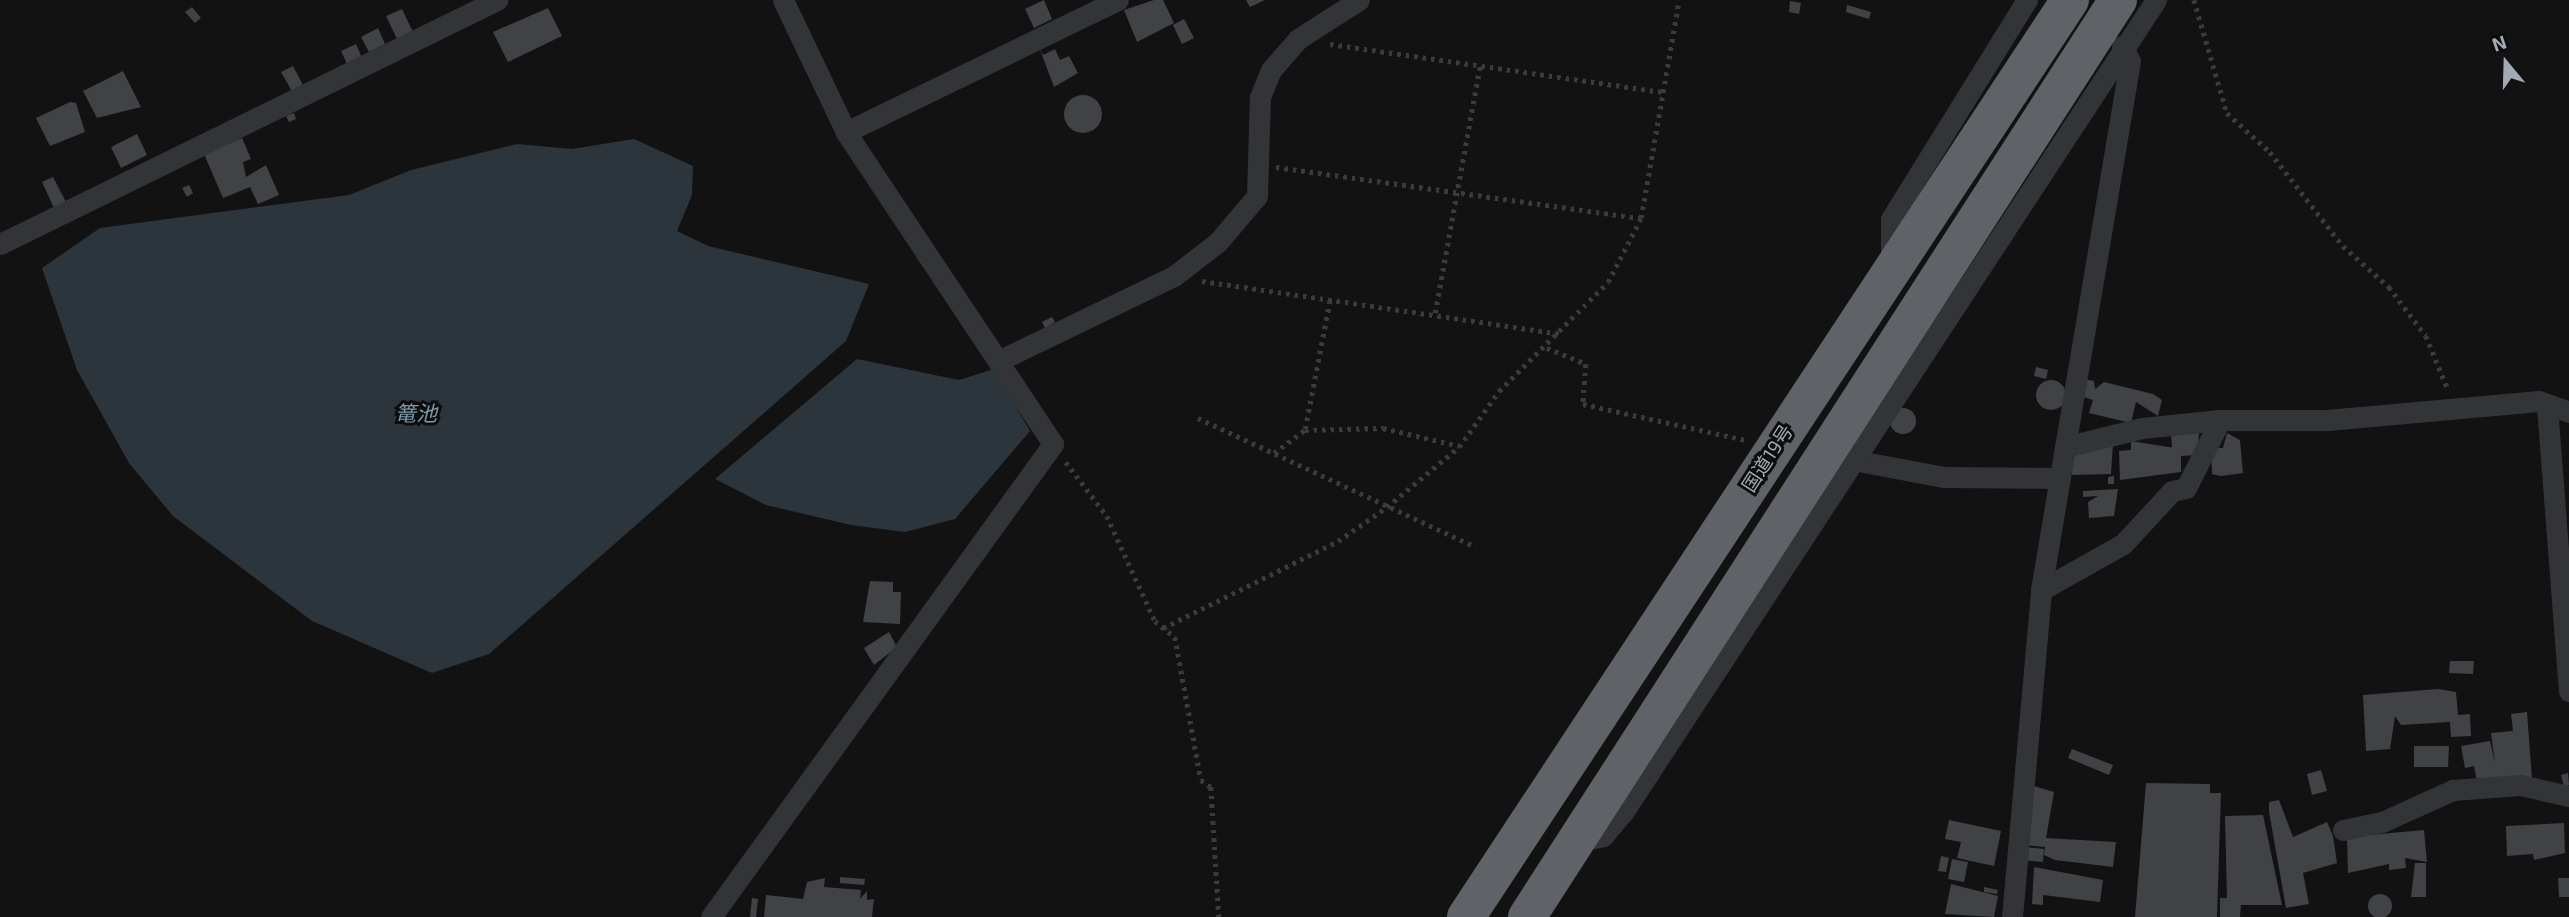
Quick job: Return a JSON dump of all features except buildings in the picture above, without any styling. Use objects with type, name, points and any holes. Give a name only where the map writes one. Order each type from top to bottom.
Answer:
[{"type":"highway","name":"国道19号","points":[[1466,917],[2070,0]]},
{"type":"highway","points":[[1527,917],[2118,0]]},
{"type":"street","points":[[0,244],[497,0]]},
{"type":"street","points":[[711,917],[1053,444],[846,132],[783,0]]},
{"type":"street","points":[[846,132],[1118,0]]},
{"type":"street","points":[[998,361],[1174,276],[1219,243],[1257,196],[1260,97],[1270,70],[1298,39],[1359,0]]},
{"type":"street","points":[[1891,268],[1891,219],[2027,0]]},
{"type":"street","points":[[1576,841],[1603,836],[1624,811],[2123,46],[2156,0]]},
{"type":"street","points":[[2012,917],[2041,590],[2130,61],[2123,46]]},
{"type":"street","points":[[2065,447],[2142,428],[2220,421],[2456,409],[2539,401],[2569,412]]},
{"type":"street","points":[[2547,406],[2569,691]]},
{"type":"street","points":[[2041,590],[2123,544],[2172,491],[2186,488],[2220,421]]},
{"type":"street","points":[[1853,460],[1944,477],[2060,478]]},
{"type":"street","points":[[2343,830],[2382,822],[2454,790],[2520,785],[2569,796]]},
{"type":"path","points":[[1163,628],[1338,541],[1387,507],[1459,447],[1499,391],[1563,334],[1608,282],[1641,218],[1679,0]]},
{"type":"path","points":[[2194,0],[2227,113],[2270,152],[2343,246],[2389,287],[2426,336],[2456,409]]},
{"type":"path","points":[[1298,39],[1663,92]]},
{"type":"path","points":[[1435,313],[1480,65]]},
{"type":"path","points":[[1258,164],[1641,218]]},
{"type":"path","points":[[1174,276],[1563,334]]},
{"type":"path","points":[[1305,430],[1330,299]]},
{"type":"path","points":[[1547,348],[1586,364],[1583,404],[1745,440]]},
{"type":"path","points":[[1198,418],[1476,547]]},
{"type":"path","points":[[1274,453],[1305,430],[1383,428],[1459,447]]},
{"type":"path","points":[[1053,444],[1107,516],[1163,628],[1175,637],[1201,780],[1211,787],[1219,917]]},
{"type":"water","name":"篭池","points":[[634,139],[693,166],[692,195],[677,231],[708,246],[869,284],[846,341],[489,654],[432,673],[312,621],[173,516],[129,463],[77,370],[42,268],[100,228],[349,195],[411,170],[517,144],[572,149]]},
{"type":"water","points":[[857,359],[959,380],[994,369],[1030,431],[955,519],[905,532],[851,525],[766,505],[715,479]]}]
